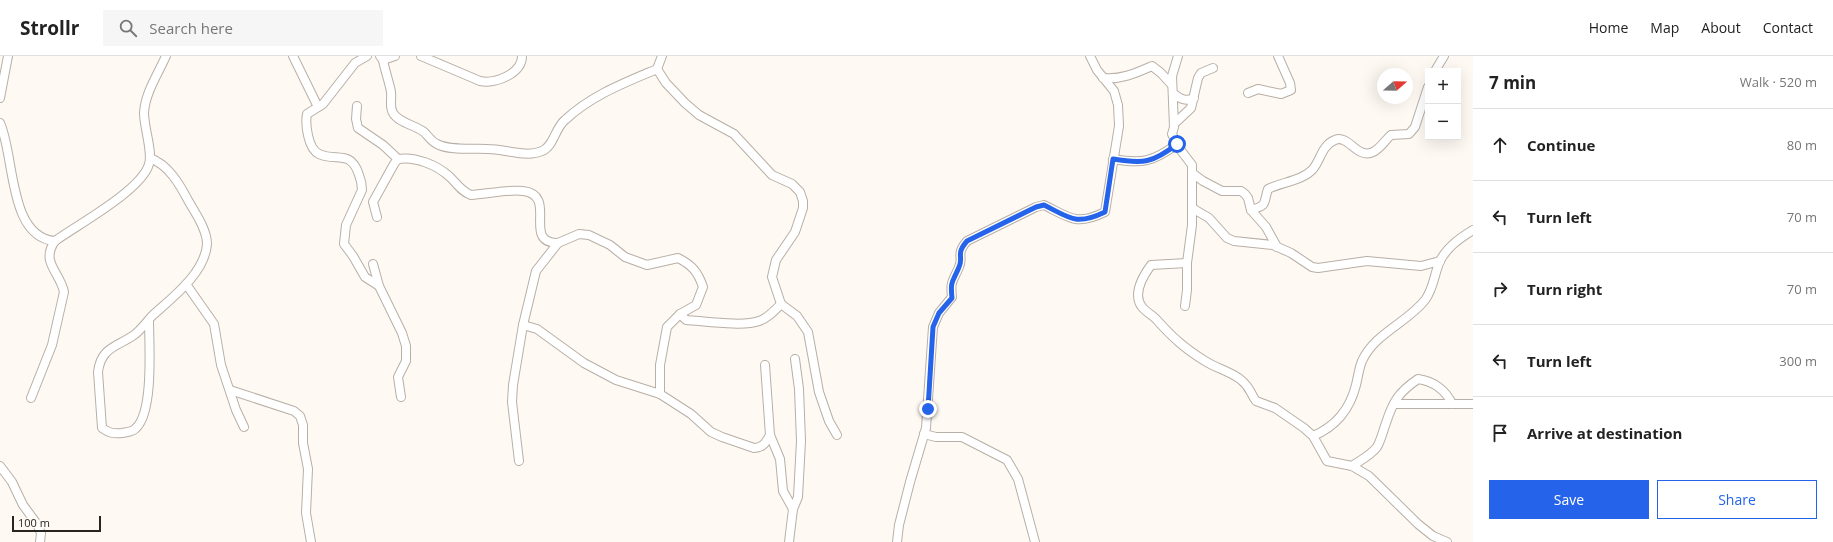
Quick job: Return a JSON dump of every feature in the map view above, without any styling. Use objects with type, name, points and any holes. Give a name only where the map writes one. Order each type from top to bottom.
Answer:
[{"type":"street","points":[[0,98],[8,56]]},
{"type":"street","points":[[31,398],[52,345],[64,292],[62,285],[54,272],[50,258],[50,248],[55,240],[113,203],[130,188],[148,168],[150,158],[144,114],[146,101],[166,56]]},
{"type":"street","points":[[293,56],[318,107]]},
{"type":"street","points":[[367,56],[355,63],[334,92],[323,104],[307,114],[306,118],[313,149],[321,155],[346,158],[350,160],[356,168],[362,186],[346,225],[344,244],[365,277],[379,286]]},
{"type":"street","points":[[395,56],[382,58],[391,93],[390,106],[394,114],[420,130],[437,144],[474,149],[489,149],[510,153],[535,153],[545,149],[551,143],[555,132],[564,121],[588,101],[617,86],[657,69],[662,56]]},
{"type":"street","points":[[421,56],[488,83],[494,82],[516,71],[520,65],[522,56]]},
{"type":"street","points":[[897,542],[899,525],[914,462],[924,434],[928,402],[933,327],[939,313],[952,298],[950,283],[960,266],[960,249],[967,241],[1036,207],[1044,205],[1073,220],[1089,219],[1105,212],[1119,126],[1118,105],[1114,91],[1097,70],[1090,56]]},
{"type":"street","points":[[1178,56],[1171,84],[1173,93],[1174,124],[1172,134],[1177,144],[1192,165],[1192,225],[1187,263],[1187,290],[1185,306]]},
{"type":"street","points":[[1248,92],[1258,89],[1281,94],[1292,90],[1278,56]]},
{"type":"street","points":[[1437,68],[1444,56]]},
{"type":"street","points":[[1103,78],[1114,79],[1124,77],[1152,66],[1161,72],[1171,84]]},
{"type":"street","points":[[1174,124],[1191,108],[1198,78],[1201,73],[1213,68]]},
{"type":"street","points":[[657,69],[670,87],[685,103],[699,115],[734,134],[772,175],[792,184],[800,192],[802,208],[795,232],[776,260],[773,271],[774,284],[781,304],[796,316],[808,332],[819,392],[829,421],[837,435]]},
{"type":"street","points":[[1173,93],[1182,99],[1190,100],[1194,98]]},
{"type":"street","points":[[1251,210],[1263,206],[1266,203],[1268,189],[1303,176],[1313,169],[1325,147],[1336,139],[1341,139],[1361,152],[1369,153],[1378,148],[1392,135],[1409,134],[1415,127],[1425,96]]},
{"type":"street","points":[[357,106],[356,119],[358,128],[383,145],[398,159],[413,158],[434,167],[448,176],[466,194],[471,195],[524,191],[534,195],[541,203],[542,236],[546,240],[558,243]]},
{"type":"street","points":[[0,123],[4,131],[16,197],[25,219],[33,232],[43,238],[55,240]]},
{"type":"street","points":[[1113,159],[1139,163],[1155,158],[1177,144]]},
{"type":"street","points":[[149,320],[150,368],[145,413],[133,431],[110,432],[102,428],[98,372],[99,364],[108,349],[135,335],[149,320],[175,297],[200,263],[207,245],[204,232],[186,197],[169,171],[162,163],[150,158]]},
{"type":"street","points":[[377,217],[373,202],[398,159]]},
{"type":"street","points":[[1192,173],[1203,181],[1222,191],[1242,191],[1248,198],[1251,210],[1266,227],[1276,247]]},
{"type":"street","points":[[1192,208],[1209,218],[1227,238],[1234,241],[1276,247],[1291,253],[1312,267],[1318,268],[1367,261],[1421,266],[1440,261]]},
{"type":"street","points":[[1313,436],[1325,431],[1334,424],[1347,408],[1354,394],[1362,361],[1378,340],[1426,300],[1431,291],[1440,261],[1450,248],[1473,230]]},
{"type":"street","points":[[519,461],[512,402],[513,385],[523,325],[536,271],[558,243],[579,234],[589,235],[625,256],[647,265],[678,258],[690,264],[697,271],[703,288],[696,305],[680,314],[667,327],[660,365],[660,394]]},
{"type":"street","points":[[1187,263],[1151,265],[1142,278],[1138,295],[1142,306],[1175,341],[1206,362],[1222,368],[1240,379],[1251,389],[1256,401],[1275,408],[1313,436],[1327,460],[1352,466],[1369,476],[1423,528],[1433,536],[1447,542]]},
{"type":"street","points":[[373,264],[379,286],[402,333],[406,346],[406,362],[398,377],[401,397]]},
{"type":"street","points":[[186,284],[214,324],[221,365],[244,427]]},
{"type":"street","points":[[680,314],[686,320],[752,323],[766,318],[781,304]]},
{"type":"street","points":[[523,325],[537,329],[584,363],[616,380],[660,394],[691,414],[711,432],[722,437],[754,448],[759,448],[765,444],[770,435]]},
{"type":"street","points":[[789,542],[792,509],[798,497],[801,441],[799,389],[795,359]]},
{"type":"street","points":[[765,365],[770,435],[780,459],[783,491],[792,509]]},
{"type":"street","points":[[1352,466],[1369,455],[1377,446],[1394,404],[1403,390],[1418,379],[1429,380],[1449,398],[1452,404]]},
{"type":"street","points":[[230,390],[294,411],[300,416],[303,425],[303,443],[307,463],[306,513],[311,542]]},
{"type":"street","points":[[1394,404],[1473,404]]},
{"type":"street","points":[[924,434],[936,437],[962,437],[1007,460],[1018,479],[1035,542]]},
{"type":"street","points":[[0,466],[12,482],[23,505],[37,524],[41,533],[40,542]]},
{"type":"route","points":[[928,409],[933,327],[939,313],[952,298],[950,283],[960,266],[960,249],[967,241],[1036,207],[1044,205],[1073,220],[1089,219],[1101,214],[1105,212],[1113,159],[1139,163],[1155,158],[1177,144]]}]
